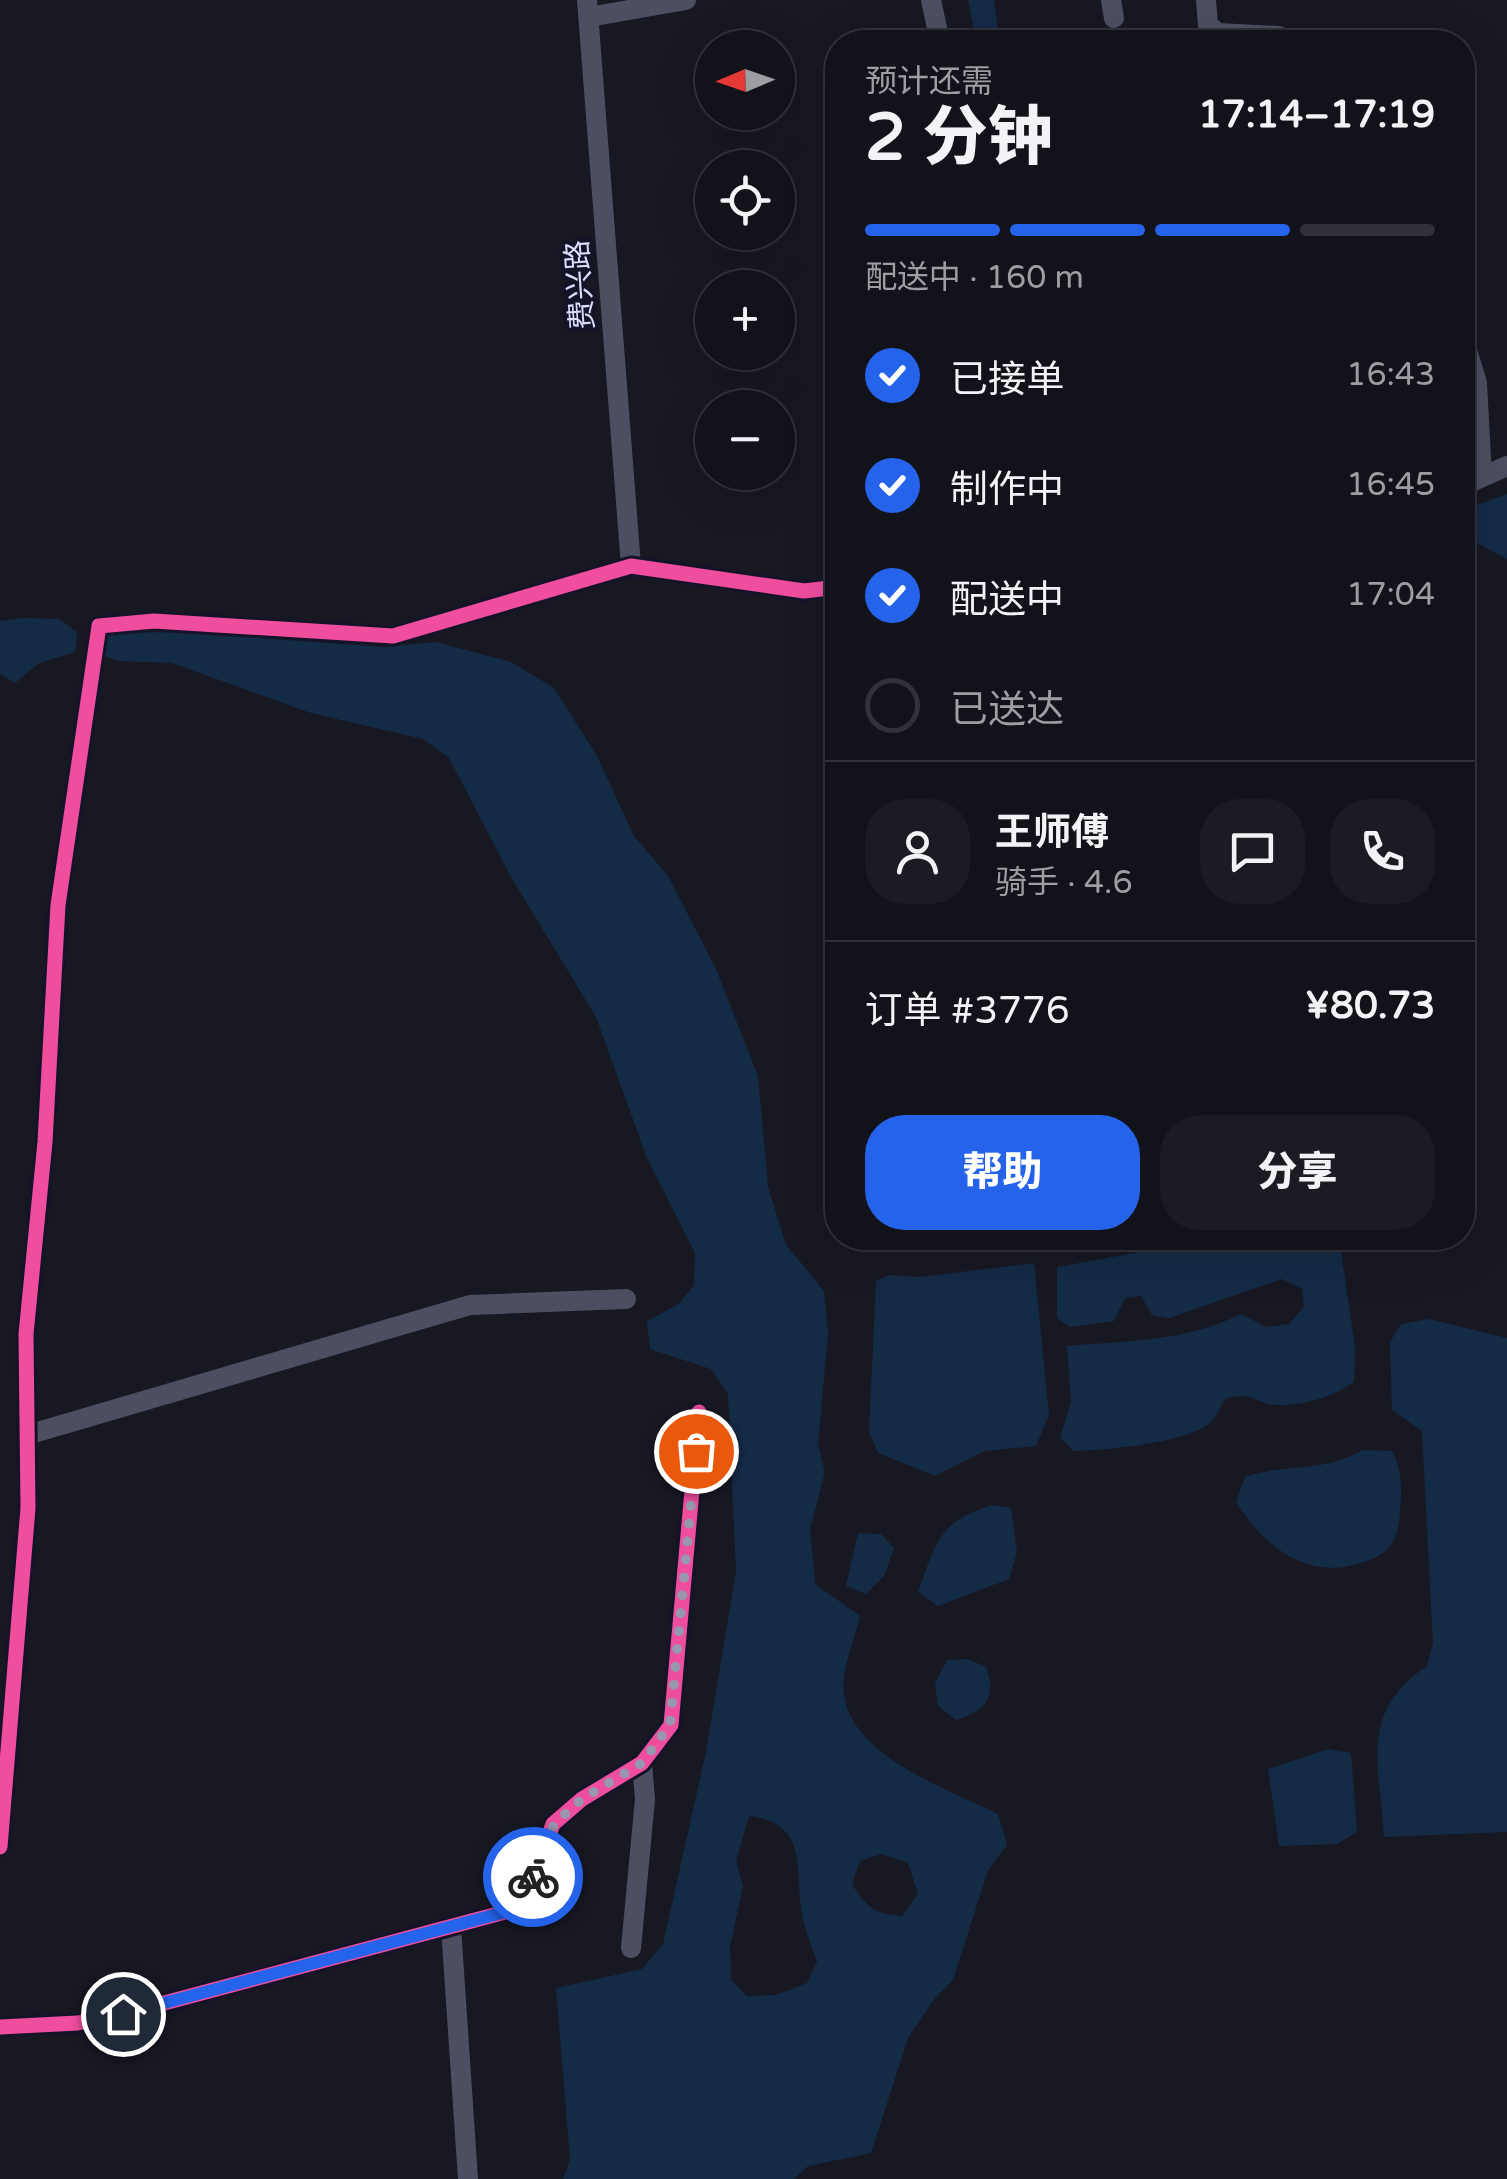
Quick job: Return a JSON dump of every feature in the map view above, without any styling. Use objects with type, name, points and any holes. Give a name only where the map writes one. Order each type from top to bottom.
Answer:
[{"type":"street","points":[[588,8],[686,0]]},
{"type":"street","points":[[931,0],[937,30]]},
{"type":"street","points":[[1206,0],[1208,25],[1214,30]]},
{"type":"street","name":"费兴路","points":[[588,8],[631,566]]},
{"type":"street","points":[[1475,376],[1475,423]]},
{"type":"street","points":[[1475,481],[1507,466]]},
{"type":"street","points":[[0,1847],[28,1508],[26,1334],[45,1142],[58,905],[99,626],[154,621],[393,636],[631,566],[804,591],[825,588]]},
{"type":"street","points":[[27,1435],[470,1305],[626,1299]]},
{"type":"street","points":[[0,2027],[78,2023],[123,2014],[509,1911],[528,1890],[554,1824],[582,1799],[642,1763],[670,1725],[699,1412]]},
{"type":"street","points":[[631,1948],[645,1799],[642,1763]]},
{"type":"street","points":[[450,1927],[468,2179]]},
{"type":"water","points":[[968,0],[994,0],[998,30],[974,30]]},
{"type":"water","points":[[1507,494],[1507,559],[1475,542],[1475,505]]},
{"type":"water","points":[[59,619],[77,632],[75,652],[39,663],[15,683],[0,674],[0,621]]},
{"type":"water","points":[[180,632],[383,647],[436,642],[511,662],[554,688],[597,756],[634,836],[668,876],[716,969],[758,1076],[768,1187],[786,1245],[824,1291],[828,1333],[818,1445],[825,1472],[810,1529],[815,1584],[860,1616],[844,1677],[846,1703],[857,1726],[898,1764],[998,1814],[1007,1845],[988,1870],[953,1980],[935,1998],[908,2038],[871,2153],[808,2166],[794,2179],[563,2179],[570,2160],[556,1988],[642,1969],[663,1944],[706,1752],[736,1571],[728,1394],[711,1369],[650,1349],[647,1321],[679,1304],[694,1285],[695,1253],[647,1158],[596,1017],[511,877],[449,758],[423,739],[311,713],[172,663],[119,661],[103,656],[106,633]],"holes":[[[749,1816],[770,1821],[792,1841],[804,1923],[817,1962],[807,1983],[776,1995],[747,1996],[731,1980],[730,1946],[743,1886],[736,1861]],[[881,1854],[908,1863],[918,1894],[902,1916],[872,1908],[852,1884],[860,1861]]]},
{"type":"water","points":[[1151,1250],[1341,1250],[1355,1346],[1354,1382],[1328,1396],[1298,1404],[1270,1404],[1248,1397],[1225,1399],[1213,1420],[1187,1434],[1148,1444],[1074,1451],[1060,1438],[1071,1402],[1067,1346],[1178,1335],[1241,1314],[1266,1327],[1289,1324],[1304,1307],[1302,1289],[1282,1279],[1169,1318],[1152,1315],[1141,1296],[1125,1298],[1114,1321],[1070,1327],[1057,1318],[1057,1267]]},
{"type":"water","points":[[1034,1263],[1049,1415],[1036,1446],[985,1451],[935,1476],[878,1453],[869,1432],[876,1281],[889,1275],[920,1277]]},
{"type":"water","points":[[1429,1319],[1507,1338],[1507,1832],[1384,1837],[1378,1763],[1382,1721],[1405,1684],[1427,1666],[1433,1643],[1422,1431],[1392,1410],[1390,1342],[1401,1324]]},
{"type":"water","points":[[1363,1450],[1392,1451],[1400,1480],[1395,1538],[1387,1550],[1364,1562],[1343,1567],[1306,1564],[1274,1546],[1236,1502],[1245,1477],[1333,1462]]},
{"type":"water","points":[[992,1505],[1011,1508],[1017,1552],[1009,1579],[938,1606],[918,1592],[935,1547],[960,1519]]},
{"type":"water","points":[[858,1533],[881,1534],[894,1548],[884,1576],[866,1594],[846,1586]]},
{"type":"water","points":[[968,1659],[986,1667],[989,1695],[981,1707],[956,1720],[938,1706],[935,1683],[947,1660]]},
{"type":"water","points":[[1328,1749],[1351,1753],[1357,1832],[1337,1844],[1279,1846],[1268,1769]]},
{"type":"cycle path","points":[[0,1847],[28,1508],[26,1334],[45,1142],[58,905],[99,626],[154,621],[393,636],[631,566],[804,591],[825,589]]},
{"type":"cycle path","points":[[0,2027],[78,2023],[123,2014],[509,1911],[528,1890],[553,1824],[582,1799],[642,1763],[671,1725],[699,1412]]},
{"type":"way so far","points":[[533,1877],[554,1824],[582,1799],[642,1763],[670,1725],[696,1451]]},
{"type":"route","points":[[123,2014],[509,1911],[528,1890],[533,1877]]}]
